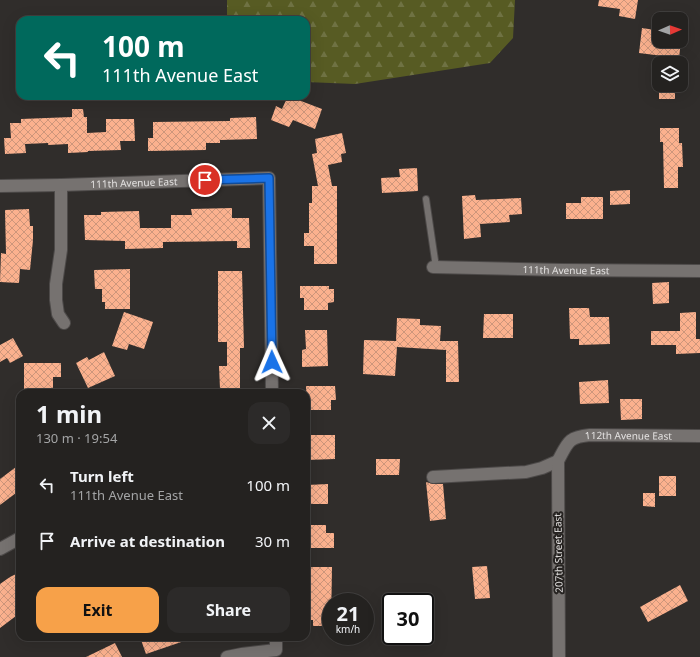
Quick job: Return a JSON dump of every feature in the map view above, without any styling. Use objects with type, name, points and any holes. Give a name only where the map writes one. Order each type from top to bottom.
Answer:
[{"type":"street","name":"111th Avenue East","points":[[0,186],[269,178],[272,389]]},
{"type":"street","points":[[62,185],[61,250],[56,284],[56,300],[58,314],[64,323]]},
{"type":"street","name":"111th Avenue East","points":[[434,267],[700,271]]},
{"type":"street","name":"112th Avenue East","points":[[564,450],[568,441],[581,436],[700,436]]},
{"type":"street","name":"207th Street East","points":[[559,657],[558,461],[564,450]]},
{"type":"street","points":[[434,477],[526,472],[542,468],[558,461]]},
{"type":"street","points":[[0,549],[16,540]]},
{"type":"street","points":[[227,657],[276,650],[276,641]]},
{"type":"lane","points":[[426,199],[434,267]]},
{"type":"green space","points":[[227,0],[515,0],[513,38],[490,63],[355,84],[310,82],[310,16],[227,16]]},
{"type":"building","points":[[599,0],[638,0],[635,19],[619,16],[620,9],[598,6]]},
{"type":"building","points":[[642,28],[652,30],[652,48],[680,48],[679,56],[663,56],[639,53]]},
{"type":"building","points":[[659,92],[675,92],[675,99],[659,99]]},
{"type":"building","points":[[286,100],[298,100],[322,109],[315,129],[293,120],[289,127],[271,120],[276,106],[282,109]]},
{"type":"building","points":[[72,109],[83,109],[84,117],[87,117],[87,133],[106,132],[106,119],[134,119],[135,141],[120,141],[121,150],[68,153],[68,144],[25,144],[26,153],[5,154],[4,138],[11,138],[10,123],[21,123],[21,119],[72,117]]},
{"type":"building","points":[[256,117],[257,139],[220,140],[220,143],[206,143],[206,150],[148,151],[148,138],[153,138],[153,122],[230,121],[230,118]]},
{"type":"building","points":[[660,128],[679,128],[679,143],[682,143],[683,167],[678,167],[678,188],[664,188],[663,142],[660,142]]},
{"type":"building","points":[[342,133],[346,153],[341,154],[342,162],[328,165],[332,186],[337,186],[337,264],[314,264],[314,246],[304,246],[304,233],[309,233],[309,203],[312,203],[312,186],[318,186],[312,154],[317,153],[315,139]]},
{"type":"building","points":[[417,168],[418,191],[382,193],[381,178],[400,177],[399,169]]},
{"type":"building","points":[[630,190],[630,204],[610,205],[610,191]]},
{"type":"building","points":[[475,195],[476,200],[521,198],[522,214],[509,215],[510,222],[480,224],[481,237],[464,239],[462,196]]},
{"type":"building","points":[[581,197],[603,197],[603,219],[566,219],[566,203],[581,203]]},
{"type":"building","points":[[232,208],[232,218],[249,218],[250,248],[237,248],[237,241],[163,242],[163,248],[125,249],[125,241],[85,240],[84,215],[101,215],[101,212],[139,211],[140,228],[171,228],[171,215],[192,215],[191,209]]},
{"type":"building","points":[[29,209],[30,226],[33,226],[30,270],[20,269],[19,283],[0,282],[1,253],[6,254],[5,210]]},
{"type":"building","points":[[130,269],[130,309],[105,309],[105,302],[102,302],[102,289],[95,289],[94,270]]},
{"type":"building","points":[[218,271],[242,271],[244,348],[240,348],[240,389],[220,389],[219,366],[227,366],[227,342],[218,342]]},
{"type":"building","points":[[669,282],[669,303],[653,304],[652,283]]},
{"type":"building","points":[[300,286],[329,286],[329,289],[334,289],[334,302],[328,303],[328,310],[304,310],[304,298],[300,298]]},
{"type":"building","points":[[569,308],[589,308],[590,317],[609,317],[610,344],[579,345],[579,339],[570,339]]},
{"type":"building","points":[[124,312],[153,322],[144,349],[129,344],[127,350],[112,346]]},
{"type":"building","points":[[696,312],[696,339],[700,339],[700,353],[676,354],[676,345],[651,345],[651,331],[680,331],[680,313]]},
{"type":"building","points":[[484,314],[513,314],[513,338],[483,338]]},
{"type":"building","points":[[397,318],[420,319],[420,325],[441,326],[440,341],[458,341],[459,382],[446,382],[446,350],[397,347],[395,376],[363,374],[364,340],[396,341]]},
{"type":"building","points":[[305,330],[327,330],[328,366],[302,367],[302,350],[306,349]]},
{"type":"building","points":[[13,338],[23,356],[10,363],[7,358],[0,362],[0,345]]},
{"type":"building","points":[[104,352],[115,376],[88,388],[76,363],[87,357],[89,360]]},
{"type":"building","points":[[24,363],[61,363],[61,377],[53,377],[53,389],[24,389]]},
{"type":"building","points":[[608,380],[609,403],[580,404],[579,382]]},
{"type":"building","points":[[306,386],[335,386],[336,400],[331,400],[331,410],[310,410],[310,389],[306,389]]},
{"type":"building","points":[[620,399],[642,399],[642,419],[621,420]]},
{"type":"building","points":[[310,435],[335,435],[335,459],[310,460]]},
{"type":"building","points":[[376,459],[400,459],[399,475],[376,475]]},
{"type":"building","points":[[16,467],[16,493],[0,505],[0,479]]},
{"type":"building","points":[[659,476],[676,476],[676,496],[659,496]]},
{"type":"building","points":[[426,482],[443,484],[446,519],[430,521]]},
{"type":"building","points":[[328,484],[328,504],[310,504],[310,485]]},
{"type":"building","points":[[643,493],[655,493],[655,507],[643,506]]},
{"type":"building","points":[[310,525],[326,525],[326,533],[334,533],[334,548],[310,548]]},
{"type":"building","points":[[487,566],[490,598],[475,599],[472,567]]},
{"type":"building","points":[[310,567],[332,567],[332,593],[322,593],[322,626],[313,626],[313,620],[310,620]]},
{"type":"building","points":[[16,574],[16,616],[0,628],[0,584]]},
{"type":"building","points":[[680,585],[688,601],[648,622],[640,607]]},
{"type":"building","points":[[141,641],[184,641],[146,654]]},
{"type":"building","points":[[115,643],[122,657],[86,657]]},
{"type":"route","points":[[205,180],[269,178],[272,362]]}]
